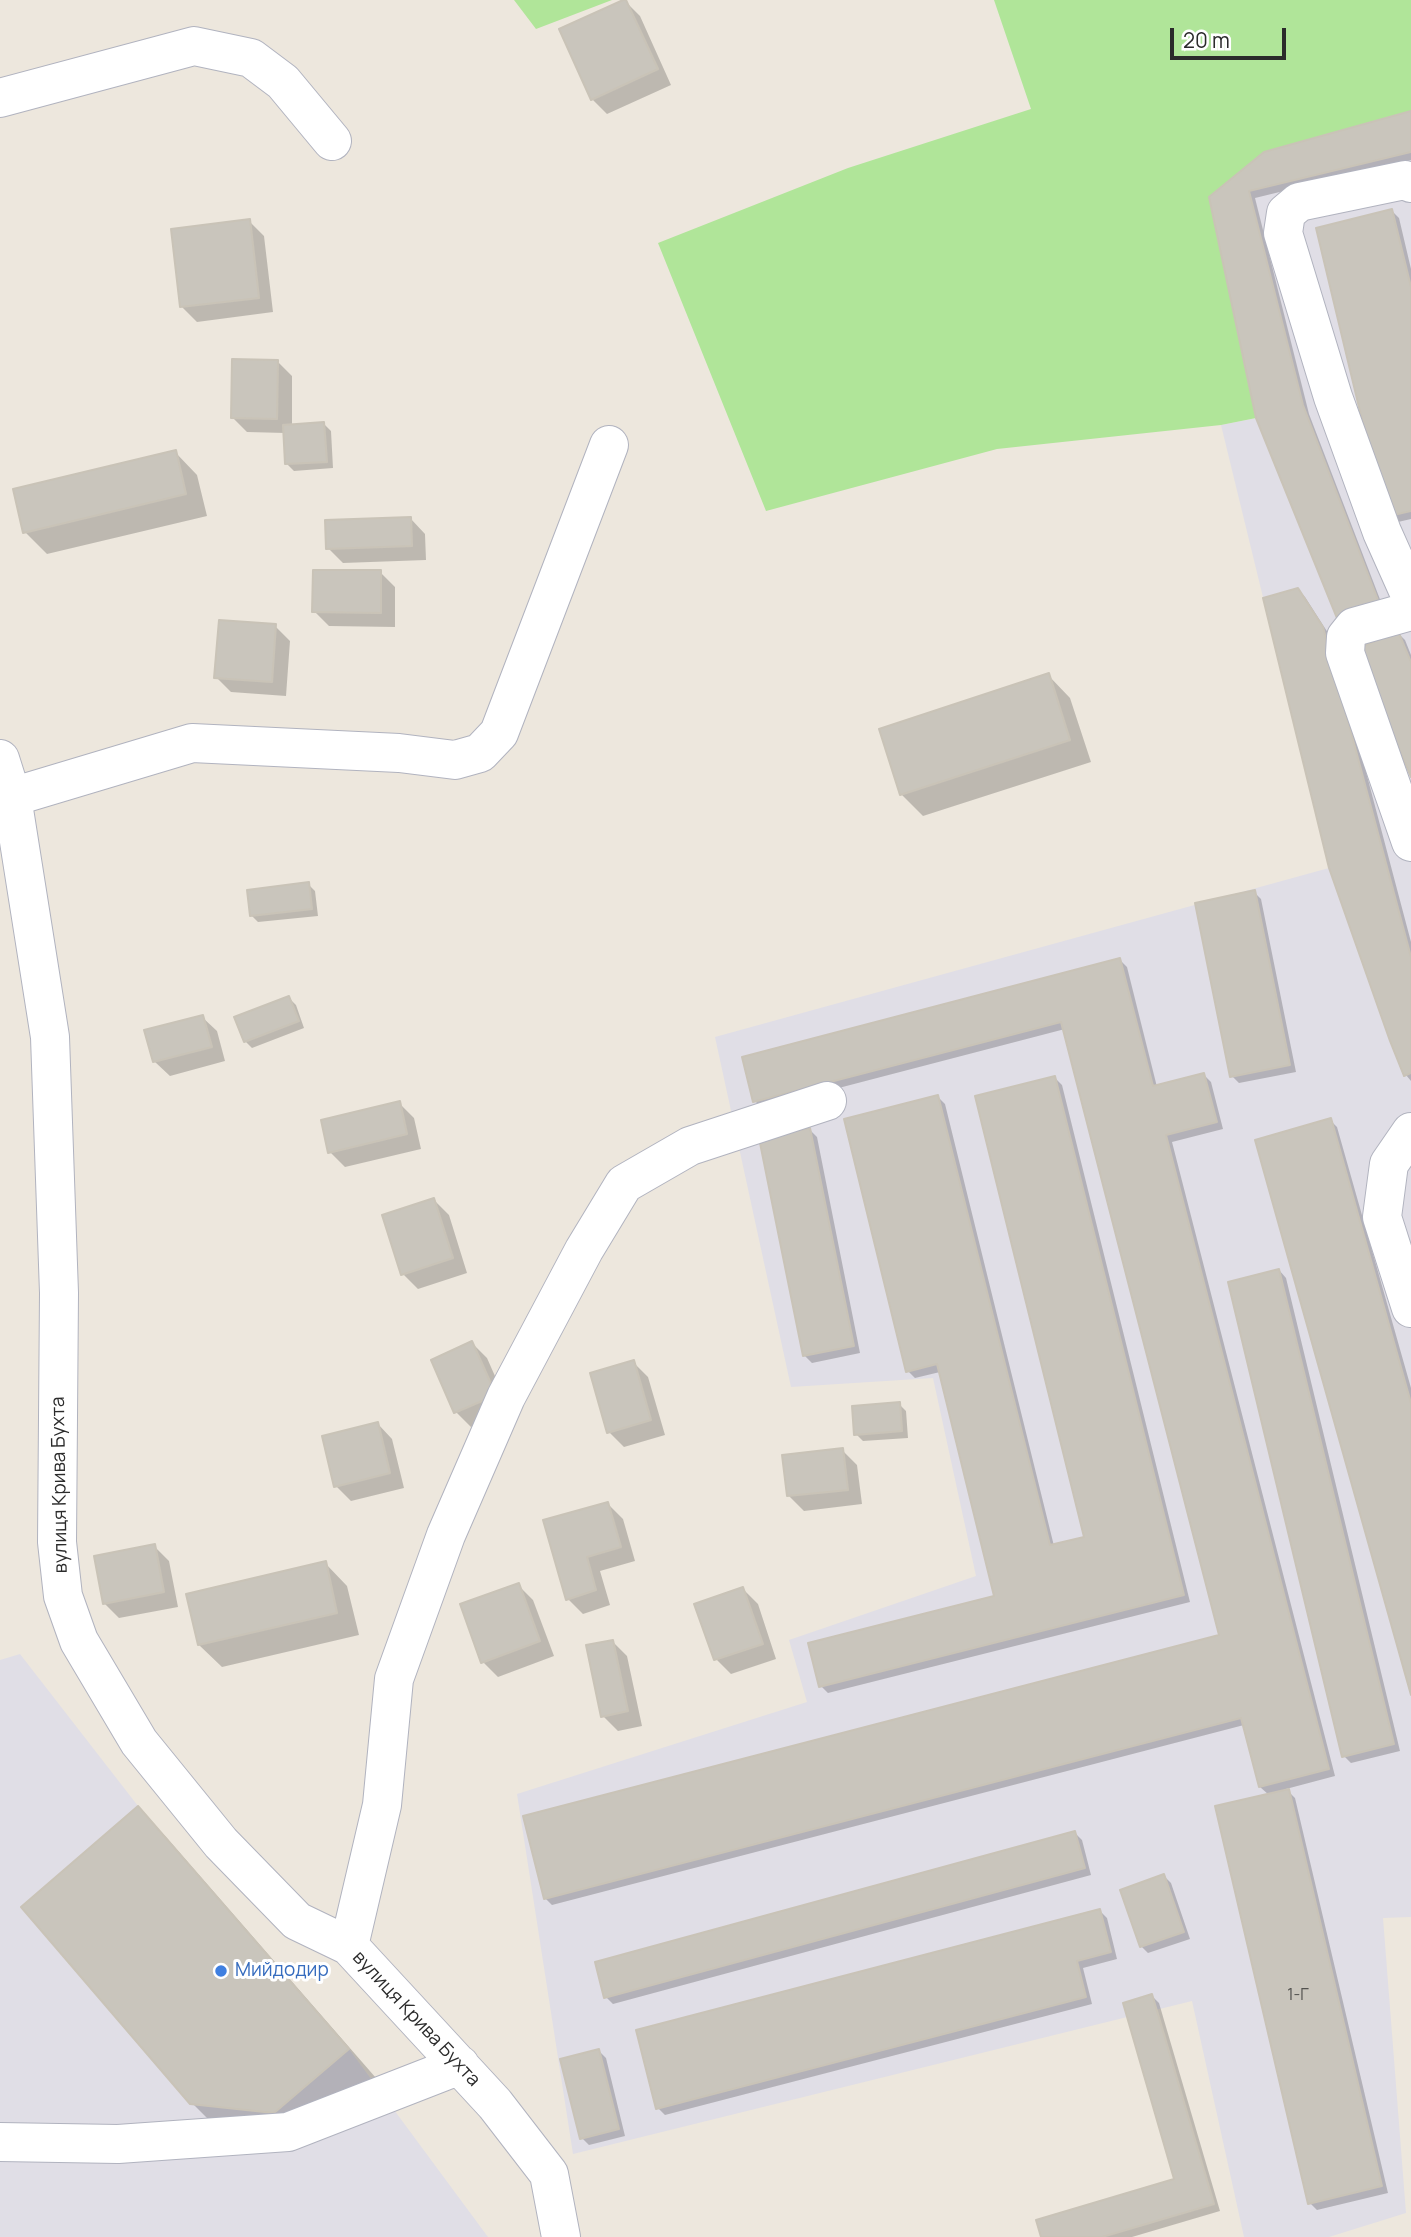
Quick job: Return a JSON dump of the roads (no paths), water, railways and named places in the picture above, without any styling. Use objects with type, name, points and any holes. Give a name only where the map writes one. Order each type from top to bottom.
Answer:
[{"type":"street","points":[[0,97],[194,46],[251,58],[283,82],[332,141]]},
{"type":"street","points":[[1411,183],[1405,180],[1299,202],[1286,213],[1283,233],[1332,397],[1396,528],[1411,597]]},
{"type":"street","points":[[12,797],[192,743],[399,752],[455,760],[480,752],[499,733],[609,445]]},
{"type":"street","points":[[1411,611],[1354,628],[1346,637],[1345,653],[1411,842]]},
{"type":"street","name":"вулиця Крива Бухта","points":[[0,759],[12,797],[50,1037],[59,1293],[57,1542],[63,1596],[79,1641],[139,1742],[221,1843],[297,1921],[348,1946],[495,2104],[549,2174],[561,2237]]},
{"type":"street","points":[[348,1946],[382,1805],[394,1679],[446,1535],[506,1397],[584,1250],[624,1184],[690,1146],[827,1101]]},
{"type":"street","points":[[1411,1132],[1389,1164],[1382,1217],[1411,1308]]},
{"type":"street","points":[[0,2142],[118,2144],[288,2132],[460,2065]]},
{"type":"place","name":"Мийдодир","points":[[221,1971]]}]
